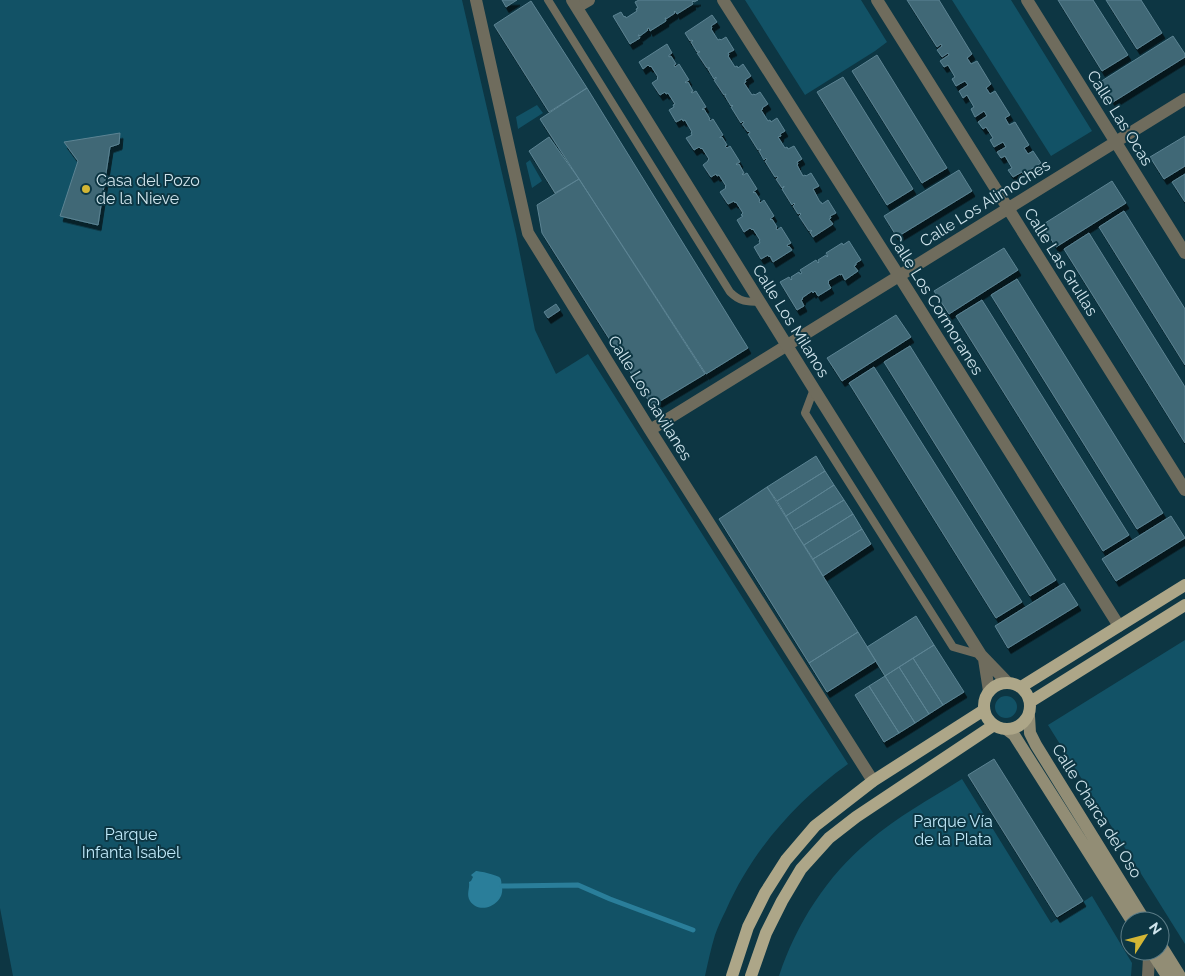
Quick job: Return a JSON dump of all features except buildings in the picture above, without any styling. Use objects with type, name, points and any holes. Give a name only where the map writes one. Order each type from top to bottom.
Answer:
[{"type":"main road","points":[[1021,687],[1185,585]]},
{"type":"main road","points":[[1030,702],[1185,605]]},
{"type":"main road","points":[[1007,682],[1021,687],[1030,702],[1029,716],[1025,722],[1013,729],[1000,727],[986,716],[984,710],[984,704],[989,692],[999,684],[1007,682]]},
{"type":"main road","points":[[732,976],[748,927],[765,893],[786,860],[815,826],[873,781],[984,710]]},
{"type":"main road","name":"Calle Charca del Oso","points":[[1029,716],[1030,733],[1036,745],[1139,911]]},
{"type":"main road","points":[[751,976],[766,933],[782,901],[801,869],[829,838],[856,817],[1000,727]]},
{"type":"main road","name":"Calle Charca del Oso","points":[[1000,727],[1014,735],[1126,911]]},
{"type":"main road","points":[[1170,960],[1180,976]]},
{"type":"main road","points":[[1156,961],[1167,976]]},
{"type":"street","name":"Calle Los Gavilanes","points":[[476,0],[528,234],[873,781]]},
{"type":"street","points":[[575,4],[589,0]]},
{"type":"street","name":"Calle Los Cormoranes","points":[[723,0],[899,276],[1118,626]]},
{"type":"street","name":"Calle Las Grullas","points":[[877,0],[1185,490]]},
{"type":"street","name":"Calle Las Ocas","points":[[1027,0],[1185,253]]},
{"type":"street","name":"Calle Los Milanos","points":[[575,4],[983,657],[1007,682]]},
{"type":"street","name":"Calle Los Alimoches","points":[[650,430],[1185,100]]},
{"type":"street","name":"Calle Los Milanos","points":[[983,657],[989,692]]},
{"type":"street","points":[[1148,976],[1149,961]]},
{"type":"lane","points":[[548,0],[730,292],[736,298],[745,302],[761,302]]},
{"type":"lane","points":[[814,389],[804,413],[953,647],[983,657]]},
{"type":"green space","name":"Parque Infanta Isabel","points":[[0,0],[462,0],[516,234],[535,330],[556,374],[588,354],[848,764],[793,811],[762,848],[737,888],[717,928],[705,976],[13,976],[0,908]]},
{"type":"green space","points":[[745,0],[861,0],[887,42],[805,95]]},
{"type":"green space","points":[[952,0],[1011,0],[1092,131],[1051,156]]},
{"type":"green space","points":[[537,105],[543,113],[518,129],[516,117]]},
{"type":"green space","points":[[530,160],[542,181],[532,188],[526,163]]},
{"type":"green space","points":[[1185,640],[1185,944],[1170,920],[1170,911],[1164,911],[1048,725]]},
{"type":"green space","points":[[1006,696],[1014,699],[1017,707],[1014,715],[1006,718],[998,715],[995,707],[998,699]]},
{"type":"green space","name":"Parque Vía de la Plata","points":[[962,779],[1051,923],[1092,896],[1120,943],[1120,961],[1131,961],[1132,963],[1131,976],[779,976],[794,938],[827,885],[869,841],[914,809]]},
{"type":"shaded area","points":[[476,871],[495,875],[501,879],[502,893],[500,898],[496,903],[485,908],[474,905],[470,901],[468,894],[469,882],[473,877],[471,875]]},
{"type":"waterway","points":[[502,886],[578,885],[693,930]]},
{"type":"place","name":"Casa del Pozo de la Nieve","points":[[86,189]]}]
